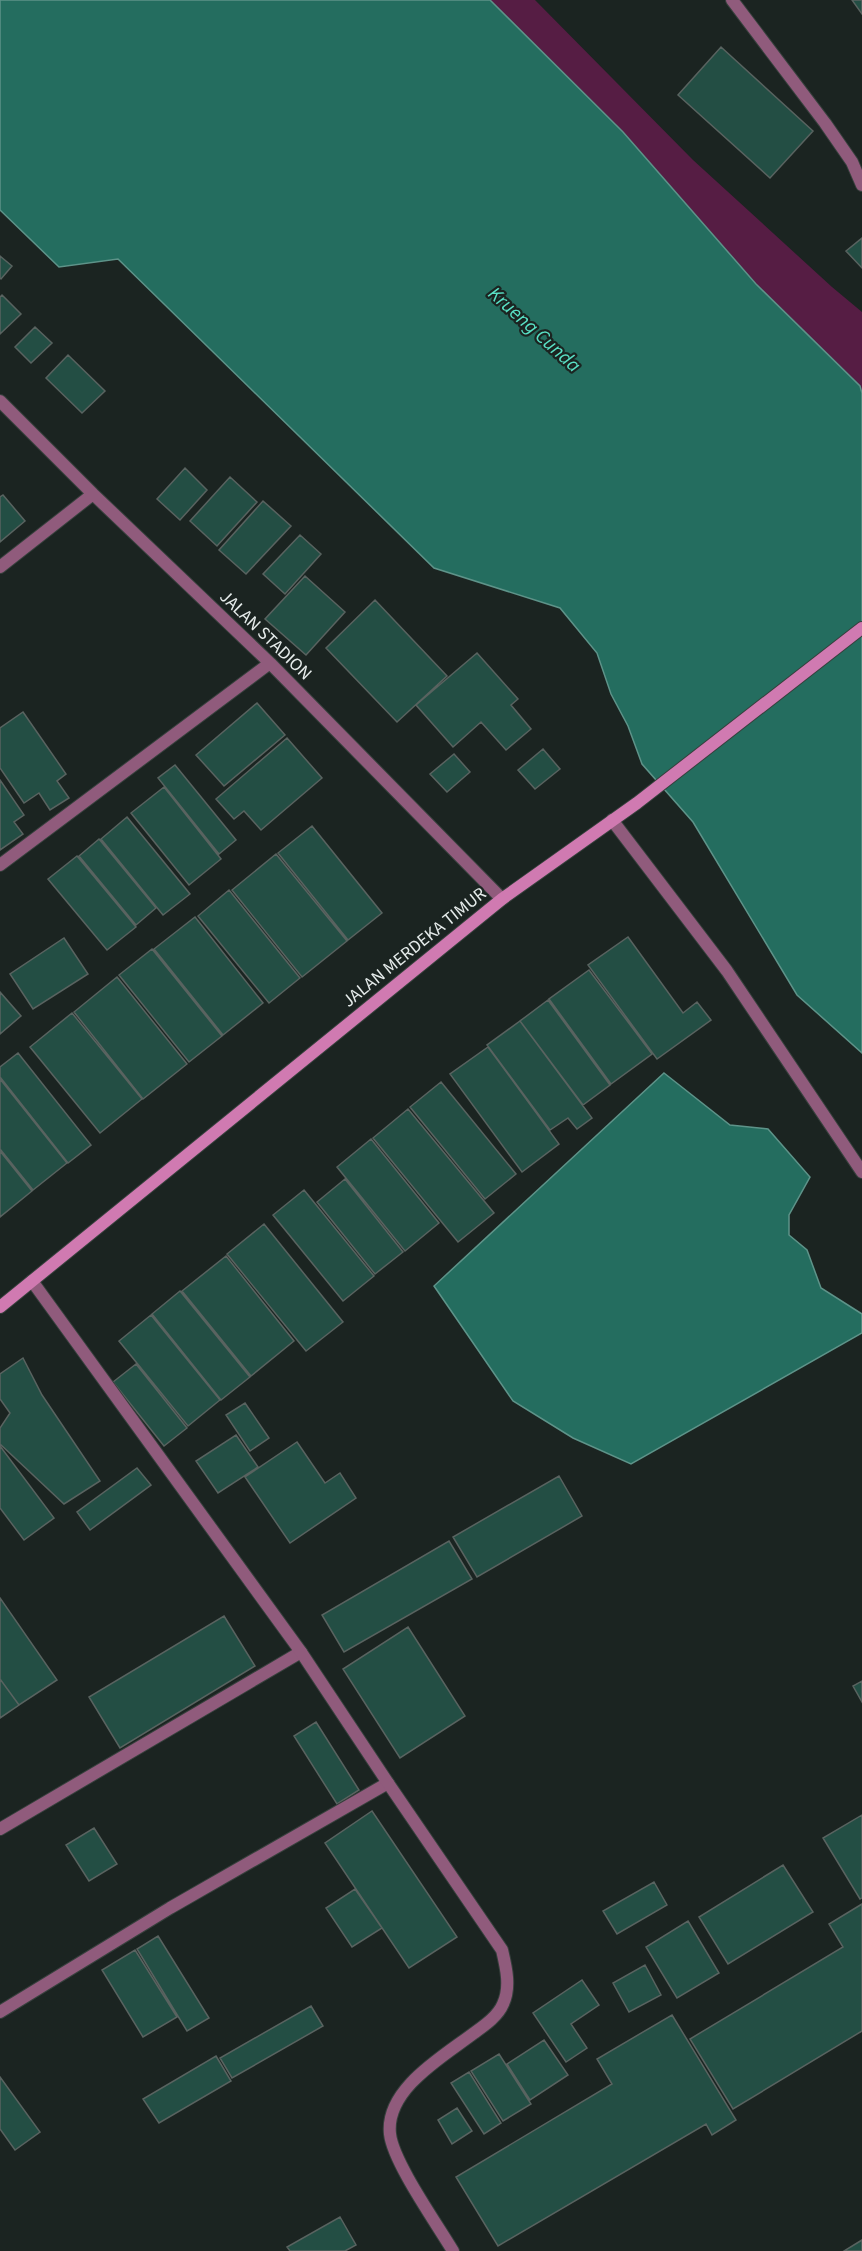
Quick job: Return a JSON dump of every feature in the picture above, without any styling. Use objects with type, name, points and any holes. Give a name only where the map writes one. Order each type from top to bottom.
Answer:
[{"type":"main road","name":"JALAN MERDEKA TIMUR","points":[[0,1307],[502,899],[638,803],[862,628]]},
{"type":"street","points":[[732,0],[825,123],[852,162],[862,185]]},
{"type":"street","name":"JALAN STADION","points":[[0,401],[93,494],[270,663],[502,899]]},
{"type":"street","points":[[0,567],[93,494]]},
{"type":"street","points":[[0,865],[270,663]]},
{"type":"street","points":[[612,820],[727,971],[862,1172]]},
{"type":"street","points":[[32,1281],[302,1652],[502,1950],[507,1969],[507,1986],[503,2004],[492,2019],[420,2073],[396,2103],[392,2118],[390,2134],[396,2155],[453,2251]]},
{"type":"street","points":[[0,1829],[302,1652]]},
{"type":"street","points":[[0,2012],[170,1908],[388,1783]]},
{"type":"shaded area","points":[[490,0],[535,0],[693,160],[862,312],[862,393],[859,386],[756,284],[623,132]]},
{"type":"water","name":"Krueng Cunda","points":[[0,0],[490,0],[623,132],[756,284],[860,386],[862,393],[862,1053],[797,995],[693,822],[642,764],[628,726],[611,694],[597,653],[560,608],[434,568],[118,259],[59,267],[0,210]]},
{"type":"water","points":[[664,1073],[730,1125],[768,1129],[810,1177],[789,1215],[789,1235],[807,1250],[821,1288],[862,1314],[862,1333],[631,1464],[573,1438],[513,1401],[434,1286]]},
{"type":"building","points":[[852,0],[862,0],[862,14]]},
{"type":"building","points":[[721,47],[813,131],[770,178],[678,95]]},
{"type":"building","points":[[862,238],[862,268],[846,251]]},
{"type":"building","points":[[0,256],[12,266],[1,279],[0,278]]},
{"type":"building","points":[[2,295],[21,314],[0,334],[0,297]]},
{"type":"building","points":[[35,327],[52,343],[31,363],[15,347]]},
{"type":"building","points":[[68,355],[105,391],[82,413],[46,378]]},
{"type":"building","points":[[185,468],[207,490],[180,520],[157,499]]},
{"type":"building","points":[[230,477],[257,502],[217,546],[190,521]]},
{"type":"building","points":[[3,495],[25,521],[0,542],[0,497]]},
{"type":"building","points":[[263,501],[291,526],[246,574],[219,550]]},
{"type":"building","points":[[300,535],[321,554],[285,594],[263,574]]},
{"type":"building","points":[[305,576],[345,612],[306,655],[265,619]]},
{"type":"building","points":[[375,600],[447,676],[397,722],[326,648]]},
{"type":"building","points":[[477,653],[518,699],[511,705],[531,729],[506,750],[481,722],[453,747],[416,705]]},
{"type":"building","points":[[257,703],[285,735],[224,786],[196,755]]},
{"type":"building","points":[[23,712],[66,774],[57,781],[69,798],[50,810],[39,793],[24,803],[0,768],[0,728]]},
{"type":"building","points":[[287,738],[322,778],[261,830],[244,811],[234,819],[216,799]]},
{"type":"building","points":[[543,749],[560,769],[535,789],[518,770]]},
{"type":"building","points":[[454,754],[470,772],[447,792],[430,774]]},
{"type":"building","points":[[175,765],[236,840],[219,854],[158,778]]},
{"type":"building","points":[[0,780],[24,815],[14,822],[23,834],[0,850]]},
{"type":"building","points":[[164,787],[221,859],[189,885],[131,813]]},
{"type":"building","points":[[127,817],[190,894],[163,915],[101,839]]},
{"type":"building","points":[[312,826],[382,913],[348,940],[278,853]]},
{"type":"building","points":[[99,839],[156,908],[136,925],[79,856]]},
{"type":"building","points":[[276,854],[347,941],[302,977],[232,890]]},
{"type":"building","points":[[77,856],[136,927],[107,950],[48,879]]},
{"type":"building","points":[[229,890],[300,978],[269,1003],[198,916]]},
{"type":"building","points":[[195,917],[263,1003],[223,1035],[154,949]]},
{"type":"building","points":[[628,937],[683,1013],[697,1002],[711,1020],[657,1059],[588,965]]},
{"type":"building","points":[[64,938],[88,974],[33,1009],[10,974]]},
{"type":"building","points":[[152,949],[222,1036],[189,1062],[119,975]]},
{"type":"building","points":[[589,970],[652,1054],[611,1084],[549,999]]},
{"type":"building","points":[[117,977],[187,1064],[143,1099],[74,1012]]},
{"type":"building","points":[[0,992],[21,1016],[0,1034]]},
{"type":"building","points":[[548,1000],[610,1085],[583,1105],[520,1021]]},
{"type":"building","points":[[72,1013],[142,1099],[100,1133],[30,1047]]},
{"type":"building","points":[[520,1021],[592,1118],[577,1129],[568,1118],[550,1130],[487,1045]]},
{"type":"building","points":[[488,1047],[559,1144],[522,1172],[450,1074]]},
{"type":"building","points":[[18,1053],[91,1145],[68,1163],[0,1077],[0,1067]]},
{"type":"building","points":[[0,1079],[67,1163],[33,1190],[0,1149]]},
{"type":"building","points":[[441,1082],[516,1174],[485,1199],[410,1107]]},
{"type":"building","points":[[408,1109],[494,1213],[458,1242],[373,1138]]},
{"type":"building","points":[[371,1139],[439,1223],[405,1251],[337,1167]]},
{"type":"building","points":[[0,1151],[32,1191],[0,1217]]},
{"type":"building","points":[[345,1179],[403,1252],[375,1274],[317,1202]]},
{"type":"building","points":[[304,1190],[374,1276],[343,1301],[273,1215]]},
{"type":"building","points":[[264,1224],[343,1322],[306,1351],[227,1254]]},
{"type":"building","points":[[226,1256],[294,1341],[251,1376],[182,1291]]},
{"type":"building","points":[[180,1291],[250,1377],[221,1400],[152,1314]]},
{"type":"building","points":[[151,1315],[220,1400],[188,1426],[119,1341]]},
{"type":"building","points":[[23,1358],[42,1395],[100,1481],[64,1504],[0,1444],[0,1428],[10,1413],[0,1399],[0,1374]]},
{"type":"building","points":[[136,1364],[187,1428],[164,1446],[113,1382]]},
{"type":"building","points":[[245,1403],[269,1438],[250,1451],[226,1415]]},
{"type":"building","points":[[236,1435],[258,1467],[218,1493],[196,1461]]},
{"type":"building","points":[[297,1442],[325,1483],[340,1473],[356,1498],[290,1543],[245,1477]]},
{"type":"building","points":[[0,1446],[54,1518],[24,1540],[0,1508]]},
{"type":"building","points":[[137,1468],[151,1485],[90,1530],[77,1512]]},
{"type":"building","points":[[559,1476],[582,1516],[477,1577],[453,1537]]},
{"type":"building","points":[[449,1541],[472,1579],[344,1652],[322,1615]]},
{"type":"building","points":[[0,1598],[57,1680],[19,1705],[0,1679]]},
{"type":"building","points":[[224,1616],[255,1666],[120,1748],[89,1697]]},
{"type":"building","points":[[408,1627],[465,1716],[400,1758],[343,1669]]},
{"type":"building","points":[[0,1679],[19,1705],[0,1718]]},
{"type":"building","points":[[862,1681],[862,1702],[853,1686]]},
{"type":"building","points":[[316,1722],[359,1790],[337,1804],[294,1736]]},
{"type":"building","points":[[372,1811],[457,1937],[409,1968],[325,1843]]},
{"type":"building","points":[[862,1815],[862,1898],[860,1899],[823,1838]]},
{"type":"building","points":[[94,1828],[117,1864],[89,1881],[66,1845]]},
{"type":"building","points":[[783,1865],[813,1912],[728,1964],[699,1917]]},
{"type":"building","points":[[654,1882],[667,1905],[617,1934],[603,1911]]},
{"type":"building","points":[[355,1889],[382,1928],[352,1947],[326,1908]]},
{"type":"building","points":[[862,1904],[862,2031],[733,2109],[690,2039],[843,1947],[829,1924]]},
{"type":"building","points":[[688,1921],[719,1973],[677,1998],[646,1947]]},
{"type":"building","points":[[158,1936],[209,2018],[187,2031],[137,1949]]},
{"type":"building","points":[[135,1950],[177,2017],[143,2037],[102,1970]]},
{"type":"building","points":[[645,1965],[661,1995],[629,2012],[613,1983]]},
{"type":"building","points":[[582,1980],[599,2005],[571,2024],[587,2048],[566,2062],[533,2013]]},
{"type":"building","points":[[311,2006],[323,2026],[232,2078],[220,2058]]},
{"type":"building","points":[[672,2015],[736,2120],[712,2135],[706,2124],[498,2246],[456,2177],[612,2084],[597,2059]]},
{"type":"building","points":[[544,2040],[568,2075],[530,2100],[507,2064]]},
{"type":"building","points":[[499,2054],[531,2104],[503,2121],[471,2071]]},
{"type":"building","points":[[216,2056],[231,2081],[159,2123],[143,2099]]},
{"type":"building","points":[[469,2072],[501,2123],[484,2134],[451,2083]]},
{"type":"building","points":[[0,2077],[40,2132],[15,2150],[0,2129]]},
{"type":"building","points":[[457,2108],[472,2131],[452,2144],[438,2120]]},
{"type":"building","points":[[340,2217],[356,2245],[345,2251],[290,2251],[287,2247]]},
{"type":"building","points":[[862,2240],[862,2251],[844,2251]]}]
